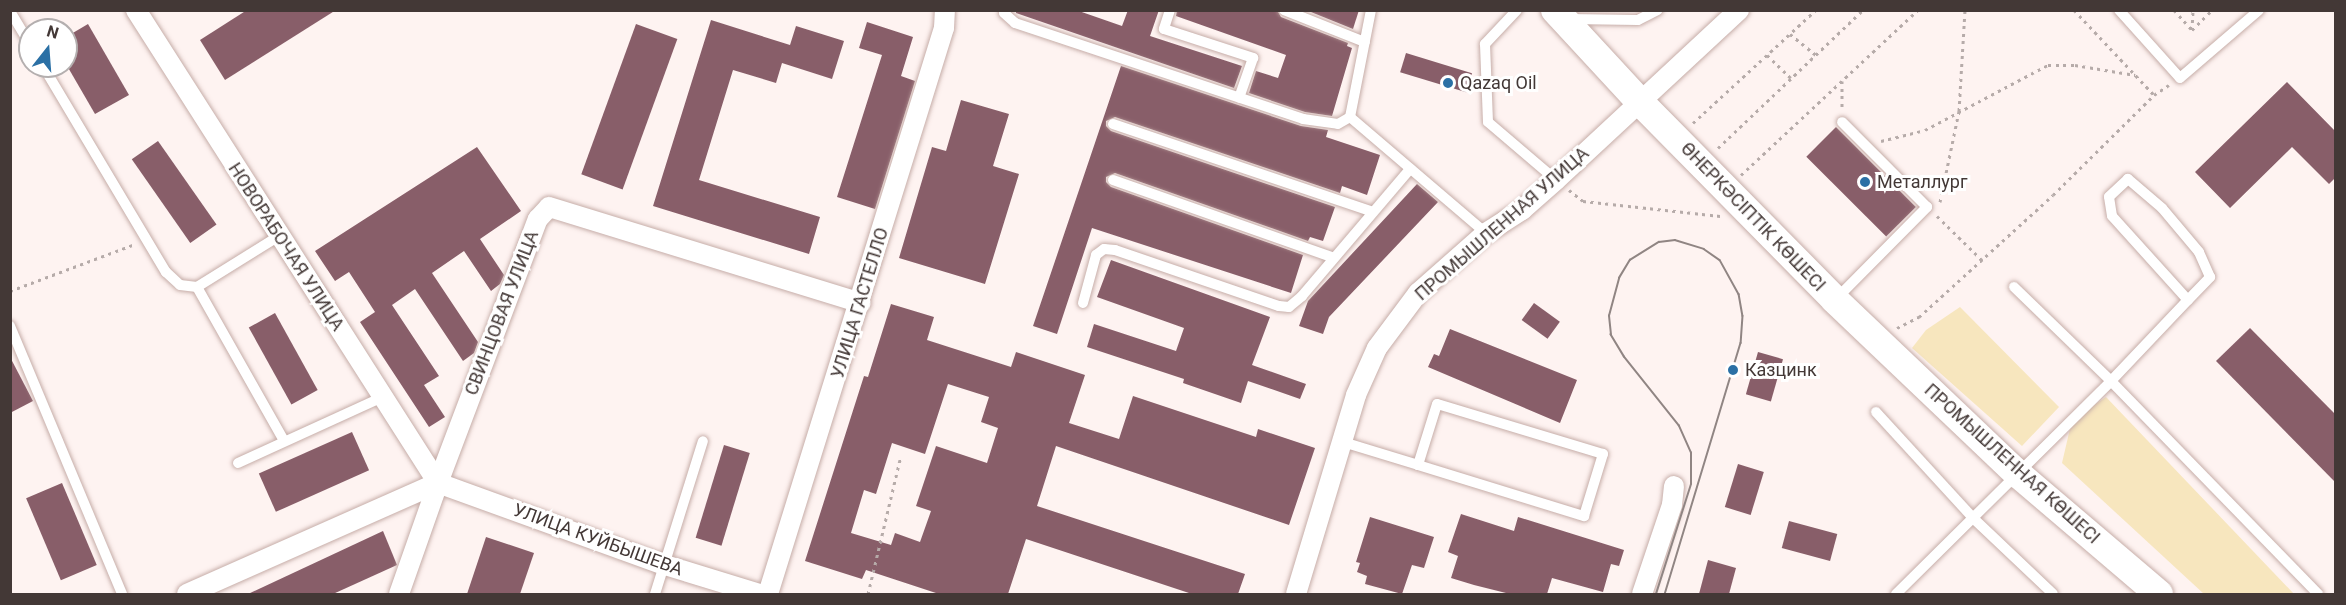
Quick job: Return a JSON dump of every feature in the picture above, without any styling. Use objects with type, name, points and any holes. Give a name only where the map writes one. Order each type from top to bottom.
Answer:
[{"type":"main road","name":"ӨНЕРКӘСІПТІК КӨШЕСІ","points":[[1558,15],[1701,164],[1724,203],[1868,330]]},
{"type":"main road","name":"ПРОМЫШЛЕННАЯ КӨШЕСІ","points":[[1868,330],[2018,474],[2159,594]]},
{"type":"street","name":"НОВОРАБОЧАЯ УЛИЦА","points":[[136,10],[438,483]]},
{"type":"street","name":"УЛИЦА ГАСТЕЛЛО","points":[[768,594],[861,303],[944,28],[945,10]]},
{"type":"street","name":"ПРОМЫШЛЕННАЯ УЛИЦА","points":[[1296,594],[1356,395],[1377,348],[1418,292],[1486,233],[1522,210],[1739,10]]},
{"type":"street","name":"СВИНЦОВАЯ УЛИЦА","points":[[399,594],[438,483],[538,219],[549,207],[861,303]]},
{"type":"street","name":"УЛИЦА КУЙБЫШЕВА","points":[[438,483],[665,565],[760,594]]},
{"type":"street","points":[[187,594],[438,483]]},
{"type":"street","points":[[1642,594],[1672,505],[1674,486]]},
{"type":"lane","points":[[1005,10],[1004,13],[1015,23],[1304,119],[1338,124],[1350,117],[1371,10]]},
{"type":"lane","points":[[1170,10],[1164,29],[1253,58],[1239,98]]},
{"type":"lane","points":[[1517,10],[1485,44],[1488,122],[1556,180]]},
{"type":"lane","points":[[1558,15],[1638,20],[1658,10]]},
{"type":"lane","points":[[2119,10],[2180,78],[2259,10]]},
{"type":"lane","points":[[10,11],[18,24]]},
{"type":"lane","points":[[1286,11],[1365,42]]},
{"type":"lane","points":[[50,78],[166,273],[180,285],[197,286],[279,236]]},
{"type":"lane","points":[[1350,117],[1486,233]]},
{"type":"lane","points":[[1835,300],[1927,207],[1842,122]]},
{"type":"lane","points":[[1113,124],[1373,212]]},
{"type":"lane","points":[[1083,303],[1096,255],[1104,249],[1115,250],[1279,306],[1289,307],[1410,168]]},
{"type":"lane","points":[[1896,594],[2111,381],[2210,277],[2199,252],[2162,208],[2128,179],[2109,197],[2112,216],[2188,300]]},
{"type":"lane","points":[[1113,180],[1334,258]]},
{"type":"lane","points":[[197,286],[284,441]]},
{"type":"lane","points":[[2014,287],[2111,381],[2318,594]]},
{"type":"lane","points":[[10,326],[122,594]]},
{"type":"lane","points":[[238,463],[383,397]]},
{"type":"lane","points":[[1343,442],[1584,516],[1603,454],[1437,404],[1418,465]]},
{"type":"lane","points":[[1876,412],[1973,518],[2054,594]]},
{"type":"lane","points":[[655,594],[703,441]]},
{"type":"path","points":[[1676,139],[1816,10]]},
{"type":"path","points":[[1701,164],[1863,10]]},
{"type":"path","points":[[1556,180],[1583,201],[1724,203],[1842,81],[1918,10]]},
{"type":"path","points":[[1939,204],[1959,111],[1965,10]]},
{"type":"path","points":[[2074,10],[2154,95]]},
{"type":"path","points":[[2174,10],[2192,30]]},
{"type":"path","points":[[2192,30],[2193,10]]},
{"type":"path","points":[[2192,30],[2212,10]]},
{"type":"path","points":[[1790,34],[1816,55]]},
{"type":"path","points":[[1767,55],[1791,78]]},
{"type":"path","points":[[1865,144],[1925,130],[2048,65],[2076,65],[2135,75]]},
{"type":"path","points":[[1868,330],[1897,328],[1919,317],[2053,195],[2154,95],[2180,78]]},
{"type":"path","points":[[1842,81],[1842,122]]},
{"type":"path","points":[[1927,207],[1982,260]]},
{"type":"path","points":[[10,291],[146,240]]},
{"type":"path","points":[[868,594],[901,456]]},
{"type":"shaded area","points":[[1960,307],[2059,407],[2022,446],[1912,348],[1926,330]]},
{"type":"shaded area","points":[[2106,397],[2294,594],[2204,594],[2062,463],[2072,420]]},
{"type":"building","points":[[247,10],[336,10],[225,80],[200,40]]},
{"type":"building","points":[[1016,10],[1076,10],[1122,26],[1128,10],[1159,10],[1150,36],[1242,66],[1234,88],[1016,13]]},
{"type":"building","points":[[1177,10],[1277,10],[1281,17],[1348,43],[1347,46],[1352,48],[1332,116],[1305,112],[1249,93],[1256,71],[1278,78],[1286,55],[1176,16]]},
{"type":"building","points":[[1306,10],[1359,10],[1353,29]]},
{"type":"building","points":[[711,20],[790,45],[796,26],[844,41],[832,79],[782,63],[776,83],[733,70],[699,180],[820,217],[809,254],[653,206]]},
{"type":"building","points":[[867,22],[913,37],[901,76],[915,81],[875,209],[837,197],[882,55],[859,48]]},
{"type":"building","points":[[88,24],[129,95],[95,114],[74,78],[78,78],[78,30]]},
{"type":"building","points":[[636,24],[677,39],[623,189],[581,174]]},
{"type":"building","points":[[1406,53],[1472,73],[1466,92],[1400,72]]},
{"type":"building","points":[[1121,66],[1301,126],[1328,130],[1326,137],[1380,155],[1367,195],[1342,186],[1340,193],[1115,117],[1106,121],[1106,126],[1111,131],[1335,207],[1323,241],[1310,237],[1308,241],[1115,173],[1106,177],[1106,182],[1111,187],[1303,255],[1291,293],[1092,228],[1057,334],[1033,326]]},
{"type":"building","points":[[2287,82],[2336,132],[2336,177],[2329,184],[2292,147],[2230,208],[2195,172]]},
{"type":"building","points":[[961,100],[1009,114],[993,166],[1019,174],[985,284],[899,258],[932,147],[946,151]]},
{"type":"building","name":"Металлург","points":[[1836,127],[1916,207],[1886,237],[1806,157]]},
{"type":"building","points":[[158,141],[217,225],[190,243],[132,159]]},
{"type":"building","points":[[477,147],[521,211],[480,239],[504,275],[500,284],[491,291],[464,251],[432,273],[478,342],[474,353],[463,361],[415,289],[392,305],[439,376],[424,385],[445,417],[429,427],[360,322],[375,312],[349,272],[335,281],[315,251]]},
{"type":"building","points":[[1417,184],[1438,202],[1329,317],[1323,334],[1299,326],[1308,301]]},
{"type":"building","points":[[1111,260],[1270,317],[1252,365],[1306,384],[1300,399],[1248,381],[1241,403],[1183,383],[1184,379],[1087,347],[1094,324],[1176,351],[1184,328],[1097,297]]},
{"type":"building","points":[[1534,303],[1560,322],[1548,339],[1522,320]]},
{"type":"building","points":[[891,304],[934,317],[927,340],[1011,367],[1016,352],[1085,375],[1069,423],[1119,439],[1133,396],[1256,437],[1258,429],[1315,448],[1289,525],[1056,446],[1037,506],[1245,574],[1238,594],[1192,594],[1026,539],[1008,594],[939,594],[866,570],[862,579],[805,561],[864,376],[868,377]],"holes":[[[948,384],[989,397],[981,422],[998,428],[987,463],[936,446],[916,506],[931,511],[920,542],[895,533],[891,545],[851,533],[864,490],[876,494],[892,443],[925,454]]]},
{"type":"building","points":[[275,313],[318,390],[291,405],[249,328]]},
{"type":"building","points":[[2250,328],[2336,415],[2336,483],[2216,361]]},
{"type":"building","points":[[1450,329],[1577,380],[1560,423],[1428,367],[1434,354],[1439,356]]},
{"type":"building","points":[[1758,352],[1783,359],[1771,401],[1746,394]]},
{"type":"building","points":[[10,357],[33,401],[10,413]]},
{"type":"building","points":[[352,432],[369,470],[276,512],[259,473]]},
{"type":"building","points":[[724,445],[750,453],[721,546],[696,538]]},
{"type":"building","points":[[1738,464],[1764,472],[1751,515],[1725,507]]},
{"type":"building","points":[[62,483],[97,565],[61,580],[26,498]]},
{"type":"building","points":[[1461,514],[1514,531],[1518,517],[1624,550],[1619,566],[1611,564],[1603,592],[1552,578],[1547,594],[1510,594],[1451,578],[1458,556],[1448,552]]},
{"type":"building","points":[[1370,517],[1434,537],[1424,568],[1412,565],[1402,594],[1365,584],[1367,576],[1357,572],[1360,563],[1356,562]]},
{"type":"building","points":[[1789,521],[1837,534],[1830,561],[1782,548]]},
{"type":"building","points":[[383,531],[397,565],[333,594],[248,594]]},
{"type":"building","points":[[486,537],[534,553],[520,594],[467,594]]},
{"type":"building","points":[[1708,560],[1736,568],[1729,594],[1699,594]]},
{"type":"tram line","points":[[1656,594],[1691,484],[1691,453],[1679,426],[1624,357],[1611,335],[1609,316],[1619,278],[1630,260],[1659,242],[1675,240],[1704,249],[1720,260],[1739,294],[1743,316],[1741,343],[1665,594]]},
{"type":"place","name":"Qazaq Oil","points":[[1448,83]]},
{"type":"place","name":"Металлург","points":[[1865,182]]},
{"type":"place","name":"Казцинк","points":[[1733,370]]}]
